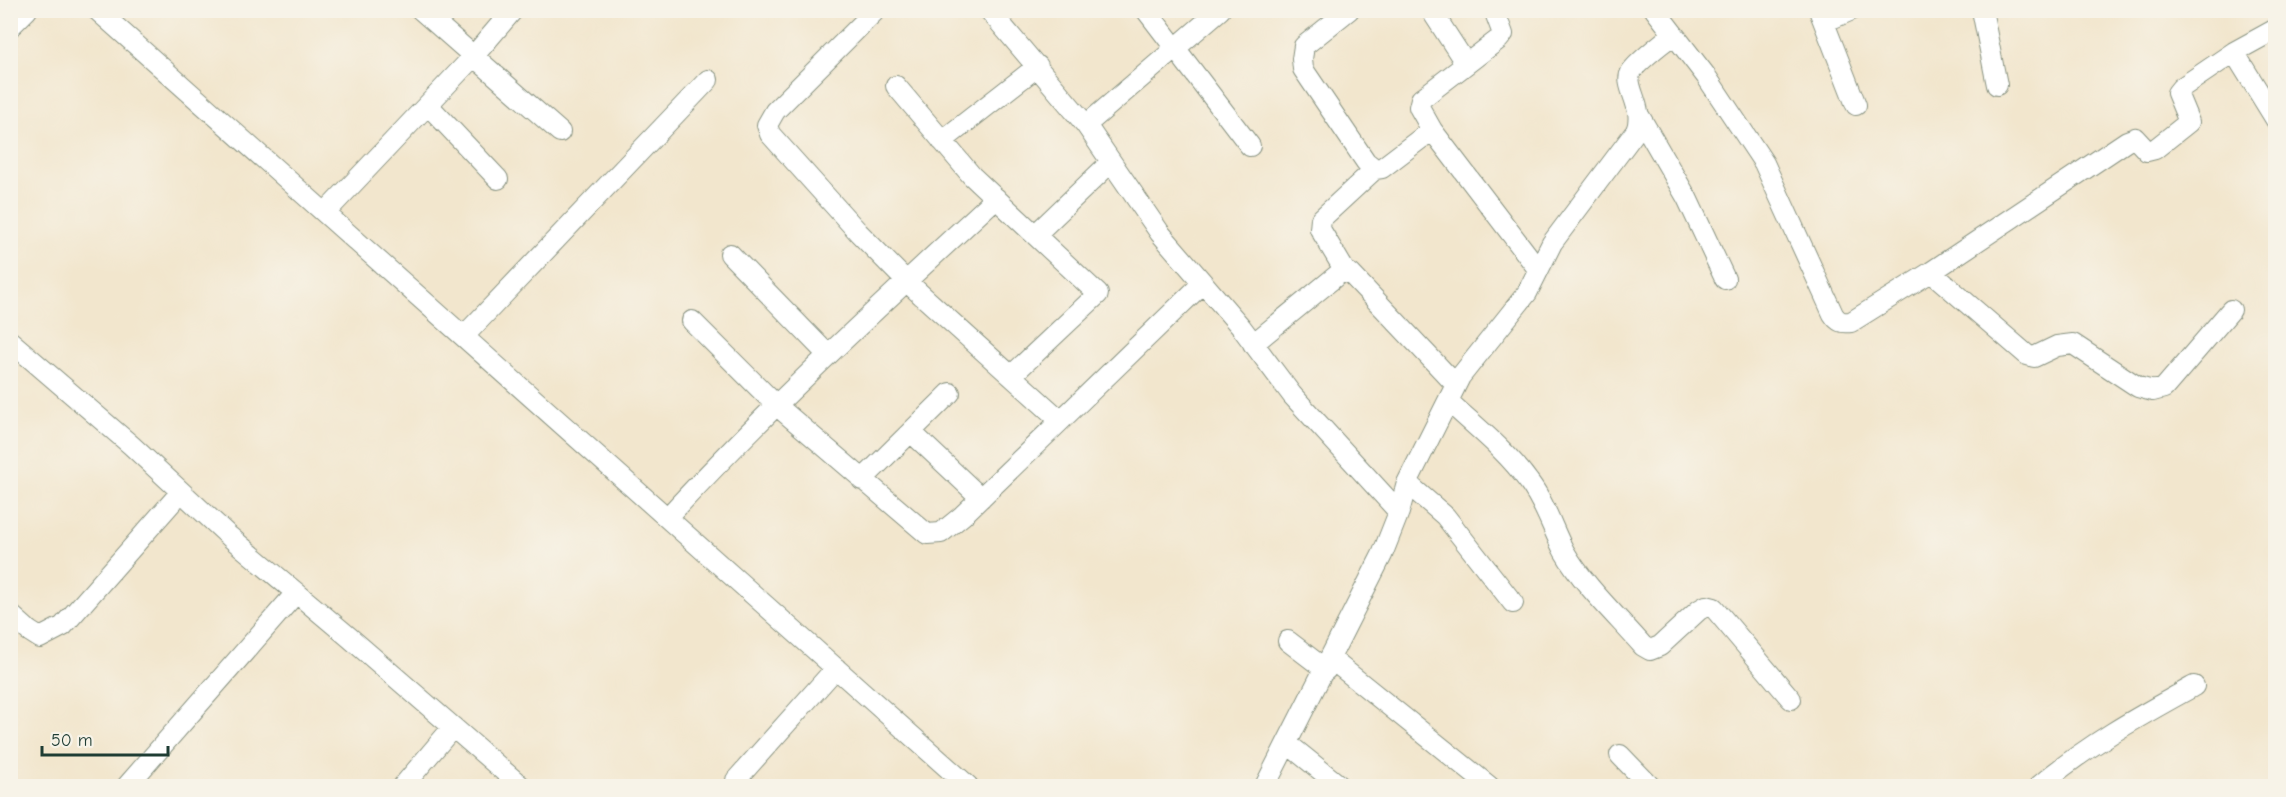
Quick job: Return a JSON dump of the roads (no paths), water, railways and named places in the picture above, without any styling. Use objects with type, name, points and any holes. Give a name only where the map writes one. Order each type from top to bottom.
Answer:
[{"type":"street","points":[[10,27],[27,10]]},
{"type":"street","points":[[97,10],[836,668],[956,783]]},
{"type":"street","points":[[421,10],[472,58],[560,132]]},
{"type":"street","points":[[325,213],[472,58],[513,10]]},
{"type":"street","points":[[876,10],[775,111],[767,125],[770,134],[906,281],[1060,420]]},
{"type":"street","points":[[989,10],[1086,125],[1160,233],[1253,344],[1292,395],[1399,512]]},
{"type":"street","points":[[1146,10],[1250,146]]},
{"type":"street","points":[[1086,125],[1220,10]]},
{"type":"street","points":[[1349,10],[1305,46],[1302,59],[1303,69],[1366,162],[1375,169]]},
{"type":"street","points":[[1431,10],[1466,64]]},
{"type":"street","points":[[1494,10],[1503,34],[1421,99],[1419,107],[1432,130],[1538,269]]},
{"type":"street","points":[[1655,10],[1706,76],[1764,163],[1838,320],[1844,323],[1851,322],[1931,272],[2127,141],[2135,138],[2147,151],[2155,149],[2189,122],[2177,93],[2181,88],[2234,52],[2276,29]]},
{"type":"street","points":[[1851,10],[1821,16],[1856,105]]},
{"type":"street","points":[[1982,10],[1997,85]]},
{"type":"street","points":[[1673,34],[1634,69],[1629,77],[1629,83],[1640,117],[1687,198],[1725,279]]},
{"type":"street","points":[[2234,52],[2276,120]]},
{"type":"street","points":[[942,141],[1038,66]]},
{"type":"street","points":[[464,336],[708,80]]},
{"type":"street","points":[[896,86],[972,176],[1098,294],[1011,376]]},
{"type":"street","points":[[428,105],[498,179]]},
{"type":"street","points":[[1265,786],[1382,555],[1399,512],[1407,483],[1452,393],[1478,354],[1527,293],[1552,243],[1636,131],[1640,117]]},
{"type":"street","points":[[1432,130],[1382,168],[1375,169],[1321,219],[1320,228],[1345,271],[1351,274],[1529,482],[1541,501],[1565,552],[1643,646],[1650,650],[1660,646],[1699,610],[1706,606],[1714,608],[1791,699]]},
{"type":"street","points":[[1036,234],[1112,162]]},
{"type":"street","points":[[667,518],[725,455],[776,405],[996,198]]},
{"type":"street","points":[[730,254],[828,355]]},
{"type":"street","points":[[1253,344],[1345,271]]},
{"type":"street","points":[[1931,272],[2027,355],[2034,357],[2057,346],[2073,345],[2138,387],[2153,391],[2164,388],[2231,310]]},
{"type":"street","points":[[692,321],[776,405],[862,480],[927,534],[941,533],[981,498],[1203,283]]},
{"type":"street","points":[[14,350],[132,445],[230,537],[521,786]]},
{"type":"street","points":[[862,480],[950,393]]},
{"type":"street","points":[[910,432],[981,498]]},
{"type":"street","points":[[1407,483],[1445,516],[1513,603]]},
{"type":"street","points":[[10,614],[40,638],[63,626],[181,492]]},
{"type":"street","points":[[127,786],[296,593]]},
{"type":"street","points":[[1288,641],[1328,665],[1489,786]]},
{"type":"street","points":[[736,780],[836,668]]},
{"type":"street","points":[[2039,786],[2078,754],[2114,730],[2194,686]]},
{"type":"street","points":[[403,786],[453,727]]},
{"type":"street","points":[[1288,744],[1340,786]]},
{"type":"street","points":[[1620,755],[1650,786]]}]
